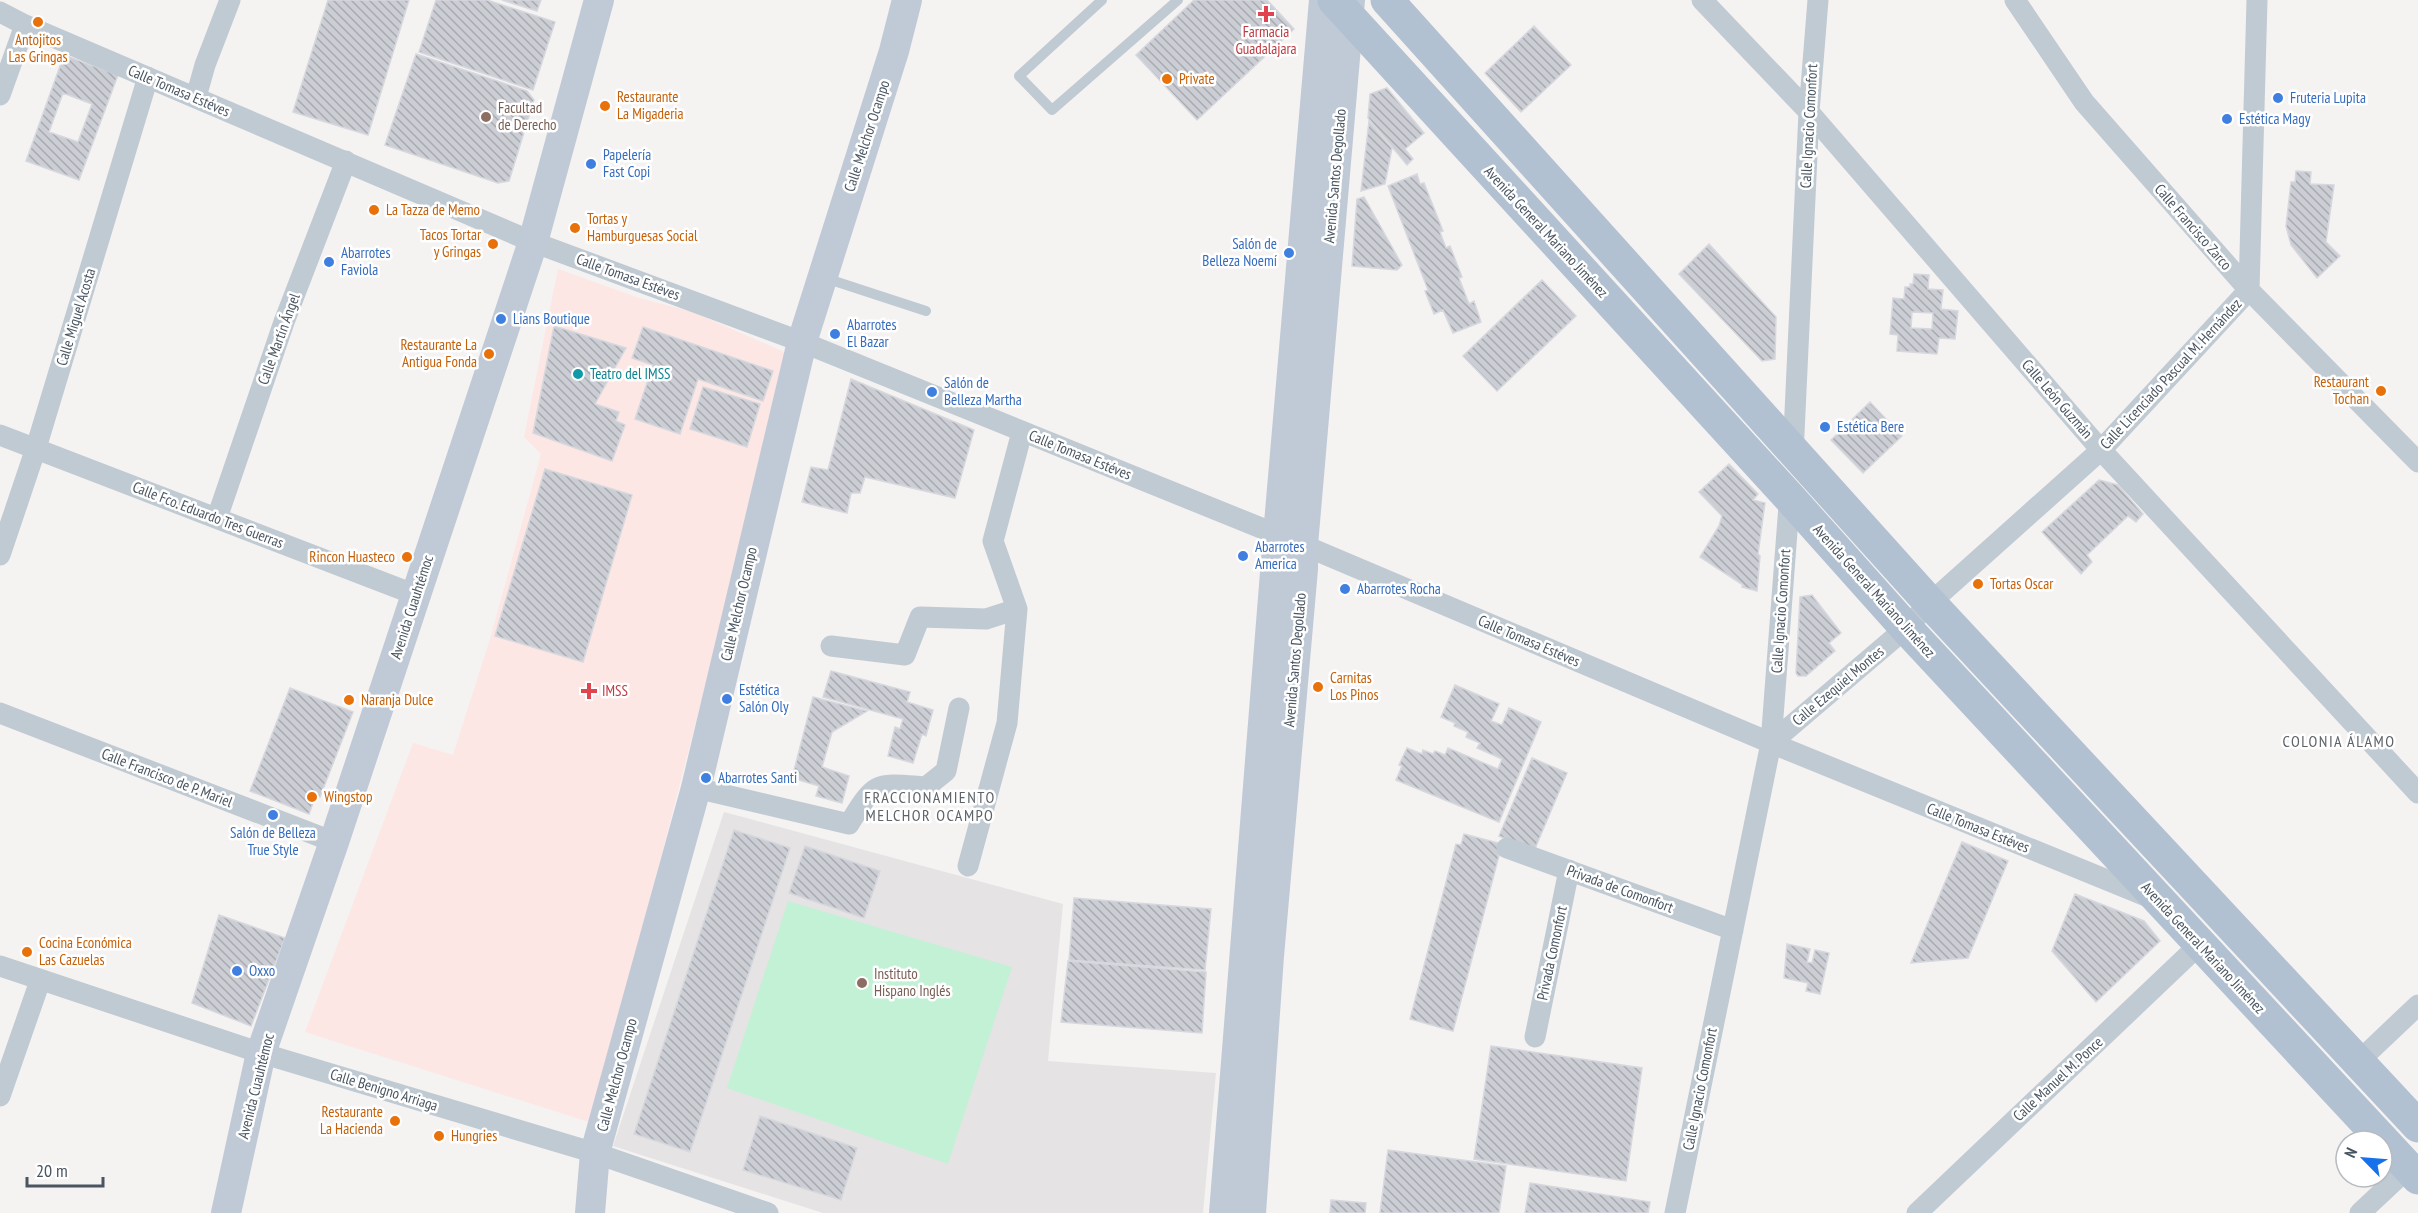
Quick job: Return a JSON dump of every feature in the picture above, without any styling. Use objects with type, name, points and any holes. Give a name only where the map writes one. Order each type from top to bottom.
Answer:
[{"type":"main road","points":[[1387,0],[1930,603],[2418,1126]]},
{"type":"main road","name":"Avenida General Mariano Jiménez","points":[[1340,5],[1790,497],[1906,628],[2413,1173]]},
{"type":"street","points":[[196,98],[205,65],[230,0]]},
{"type":"street","name":"Avenida Cuauhtémoc","points":[[226,1213],[261,1053],[334,842],[533,242],[599,0]]},
{"type":"street","name":"Calle Melchor Ocampo","points":[[590,1213],[595,1154],[696,788],[802,342],[894,51],[907,0]]},
{"type":"street","name":"Calle León Guzmán","points":[[1702,0],[1809,112],[2101,450],[2418,793]]},
{"type":"street","name":"Calle Ignacio Comonfort","points":[[1675,1213],[1771,743],[1790,497],[1809,112],[1818,0]]},
{"type":"street","name":"Calle Francisco Zarco","points":[[2015,0],[2084,102],[2249,290],[2418,462]]},
{"type":"street","name":"Calle Licenciado Pascual M. Hernández","points":[[1930,603],[2101,450],[2249,290],[2257,0]]},
{"type":"street","name":"Avenida Santos Degollado","points":[[1224,1213],[1340,5]]},
{"type":"street","name":"Calle Tomasa Estéves","points":[[0,12],[533,242],[802,342],[1290,540],[1771,743],[2160,901]]},
{"type":"street","points":[[0,95],[26,25]]},
{"type":"street","name":"Calle Miguel Acosta","points":[[0,555],[36,448],[148,77]]},
{"type":"street","name":"Calle Martín Ángel","points":[[217,518],[284,322],[346,161]]},
{"type":"street","points":[[968,866],[1007,723],[1017,609],[993,541],[1022,432]]},
{"type":"street","name":"Calle Fco. Eduardo Tres Guerras","points":[[0,435],[416,595]]},
{"type":"street","name":"Avenida Santos Degollado","points":[[1251,1213],[1269,956],[1302,580],[1290,540]]},
{"type":"street","name":"Calle Ezequiel Montes","points":[[1771,743],[1906,628],[1930,603]]},
{"type":"street","points":[[831,646],[905,655],[920,617],[986,619],[1017,609]]},
{"type":"street","points":[[696,788],[849,824],[868,793],[886,784],[926,787],[946,771],[958,708]]},
{"type":"street","name":"Calle Francisco de P. Mariel","points":[[0,713],[334,842]]},
{"type":"street","name":"Privada de Comonfort","points":[[1507,848],[1733,930]]},
{"type":"street","name":"Privada Comonfort","points":[[1535,1037],[1569,870]]},
{"type":"street","name":"Calle Manuel M. Ponce","points":[[1917,1213],[2200,944]]},
{"type":"street","name":"Calle Benigno Arriaga","points":[[0,966],[261,1053],[595,1154],[768,1213]]},
{"type":"street","points":[[0,1096],[40,981]]},
{"type":"street","points":[[2358,1062],[2418,1005]]},
{"type":"street","points":[[2360,1213],[2413,1173]]},
{"type":"lane","points":[[1102,0],[1019,76],[1052,110],[1178,0]]},
{"type":"lane","points":[[822,277],[926,311]]},
{"type":"shaded area","name":"IMSS","points":[[558,269],[639,298],[693,312],[791,355],[592,1123],[305,1032],[413,743],[453,755],[490,639],[541,454],[524,437]]},
{"type":"shaded area","name":"Instituto Hispano Inglés","points":[[724,812],[1063,904],[1048,1061],[1216,1073],[1203,1213],[823,1213],[613,1146]]},
{"type":"green space","points":[[788,901],[1012,967],[948,1164],[727,1088]]},
{"type":"building","points":[[328,0],[409,0],[368,135],[293,112]]},
{"type":"building","points":[[436,0],[487,0],[555,22],[533,90],[419,52]]},
{"type":"building","points":[[502,0],[541,0],[537,11]]},
{"type":"building","points":[[1194,0],[1267,0],[1294,29],[1197,120],[1136,55]]},
{"type":"building","points":[[1534,26],[1571,65],[1521,112],[1485,73]]},
{"type":"building","points":[[416,54],[527,91],[534,100],[509,181],[498,183],[385,145]]},
{"type":"building","points":[[64,55],[118,75],[79,180],[26,161]],"holes":[[[63,93],[92,104],[78,142],[49,132]]]},
{"type":"building","points":[[1387,88],[1424,133],[1405,149],[1413,159],[1407,165],[1368,118],[1370,94]]},
{"type":"building","points":[[1369,121],[1392,148],[1385,184],[1361,191]]},
{"type":"building","points":[[2296,171],[2311,172],[2310,184],[2334,185],[2326,242],[2340,256],[2317,278],[2291,245],[2286,226],[2291,182],[2295,182]]},
{"type":"building","points":[[1417,174],[1420,184],[1424,183],[1443,231],[1440,232],[1446,248],[1450,246],[1469,304],[1474,301],[1481,322],[1453,333],[1443,310],[1434,314],[1425,291],[1428,290],[1388,186]]},
{"type":"building","points":[[1364,197],[1402,265],[1397,270],[1352,266],[1357,199]]},
{"type":"building","points":[[1709,244],[1776,317],[1775,359],[1762,361],[1679,274]]},
{"type":"building","points":[[1914,274],[1929,275],[1928,289],[1943,290],[1941,309],[1958,311],[1955,339],[1939,338],[1937,354],[1897,351],[1898,335],[1890,334],[1893,298],[1904,299],[1905,287],[1913,284]],"holes":[[[1912,312],[1933,313],[1932,329],[1911,328]]]},
{"type":"building","points":[[1542,280],[1576,316],[1497,391],[1463,356]]},
{"type":"building","name":"Teatro del IMSS","points":[[554,326],[626,348],[595,404],[619,412],[616,421],[625,425],[612,461],[533,433]]},
{"type":"building","points":[[643,327],[773,371],[763,401],[698,379],[680,434],[635,419],[653,365],[632,358]]},
{"type":"building","points":[[851,379],[974,430],[955,498],[865,477],[860,493],[851,493],[847,513],[802,502],[811,467],[828,470]]},
{"type":"building","points":[[703,387],[760,404],[747,447],[690,429]]},
{"type":"building","points":[[1870,402],[1902,436],[1863,473],[1831,440]]},
{"type":"building","points":[[1729,464],[1758,494],[1753,500],[1765,503],[1758,554],[1760,556],[1757,591],[1742,587],[1743,585],[1700,557],[1719,526],[1722,516],[1699,492]]},
{"type":"building","points":[[545,469],[632,495],[583,662],[495,636]]},
{"type":"building","points":[[2099,480],[2118,485],[2143,514],[2136,522],[2128,516],[2087,555],[2092,562],[2081,574],[2042,532]]},
{"type":"building","points":[[1812,595],[1841,633],[1829,643],[1835,651],[1806,676],[1798,676],[1796,673],[1800,597]]},
{"type":"building","points":[[831,671],[910,692],[907,702],[933,710],[926,736],[922,734],[913,763],[888,756],[895,727],[900,729],[903,719],[823,697]]},
{"type":"building","points":[[1455,685],[1499,704],[1491,721],[1502,725],[1509,708],[1541,722],[1499,822],[1396,780],[1402,766],[1399,765],[1407,748],[1422,754],[1423,750],[1445,755],[1448,748],[1498,769],[1502,759],[1477,748],[1480,743],[1466,737],[1468,732],[1441,717]]},
{"type":"building","points":[[290,688],[353,712],[320,797],[316,795],[309,814],[250,791]]},
{"type":"building","points":[[813,697],[867,711],[832,732],[822,767],[849,776],[842,803],[816,796],[819,786],[792,778]]},
{"type":"building","points":[[1532,758],[1567,773],[1534,851],[1499,836]]},
{"type":"building","points":[[734,830],[790,848],[690,1152],[634,1134]]},
{"type":"building","points":[[1464,834],[1502,844],[1453,1031],[1410,1019],[1456,844],[1461,845]]},
{"type":"building","points":[[1962,842],[2008,861],[1968,958],[1911,963]]},
{"type":"building","points":[[805,846],[880,871],[864,918],[789,893]]},
{"type":"building","points":[[2075,894],[2144,921],[2160,941],[2096,1002],[2052,951]]},
{"type":"building","points":[[1074,898],[1211,909],[1205,970],[1069,960]]},
{"type":"building","name":"Oxxo","points":[[219,915],[285,938],[251,1026],[192,1003]]},
{"type":"building","points":[[1787,944],[1810,949],[1807,962],[1812,963],[1815,950],[1829,953],[1820,994],[1806,991],[1808,983],[1784,978]]},
{"type":"building","points":[[1068,961],[1206,972],[1202,1033],[1061,1022]]},
{"type":"building","points":[[1491,1046],[1642,1068],[1626,1181],[1474,1159]]},
{"type":"building","points":[[760,1116],[857,1148],[841,1200],[743,1170]]},
{"type":"building","points":[[1388,1150],[1506,1166],[1499,1213],[1380,1213]]},
{"type":"building","points":[[1530,1183],[1650,1202],[1648,1213],[1525,1213]]},
{"type":"building","points":[[1331,1200],[1366,1203],[1365,1213],[1330,1213]]},
{"type":"place","name":"Farmacia Guadalajara","points":[[1266,14]]},
{"type":"place","name":"Antojitos Las Gringas","points":[[38,22]]},
{"type":"place","name":"Private","points":[[1167,79]]},
{"type":"place","name":"Fruteria Lupita","points":[[2278,98]]},
{"type":"place","name":"Restaurante La Migaderia","points":[[605,106]]},
{"type":"place","name":"Facultad de Derecho","points":[[486,117]]},
{"type":"place","name":"Estética Magy","points":[[2227,119]]},
{"type":"place","name":"Papelería Fast Copi","points":[[591,164]]},
{"type":"place","name":"La Tazza de Memo","points":[[374,210]]},
{"type":"place","name":"Tortas y Hamburguesas Social","points":[[575,228]]},
{"type":"place","name":"Tacos Tortar y Gringas","points":[[493,244]]},
{"type":"place","name":"Salón de Belleza Noemí","points":[[1289,253]]},
{"type":"place","name":"Abarrotes Faviola","points":[[329,262]]},
{"type":"place","name":"Lians Boutique","points":[[501,319]]},
{"type":"place","name":"Abarrotes El Bazar","points":[[835,334]]},
{"type":"place","name":"Restaurante La Antigua Fonda","points":[[489,354]]},
{"type":"place","name":"Teatro del IMSS","points":[[578,374]]},
{"type":"place","name":"Restaurant Tochan","points":[[2381,391]]},
{"type":"place","name":"Salón de Belleza Martha","points":[[932,392]]},
{"type":"place","name":"Estética Bere","points":[[1825,427]]},
{"type":"place","name":"Abarrotes America","points":[[1243,556]]},
{"type":"place","name":"Rincon Huasteco","points":[[407,557]]},
{"type":"place","name":"Tortas Oscar","points":[[1978,584]]},
{"type":"place","name":"Abarrotes Rocha","points":[[1345,589]]},
{"type":"place","name":"Carnitas Los Pinos","points":[[1318,687]]},
{"type":"place","name":"IMSS","points":[[589,691]]},
{"type":"place","name":"Estética Salón Oly","points":[[727,699]]},
{"type":"place","name":"Naranja Dulce","points":[[349,700]]},
{"type":"place","name":"Abarrotes Santi","points":[[706,778]]},
{"type":"place","name":"Wingstop","points":[[312,797]]},
{"type":"place","name":"Salón de Belleza True Style","points":[[273,815]]},
{"type":"place","name":"Cocina Económica Las Cazuelas","points":[[27,952]]},
{"type":"place","name":"Oxxo","points":[[237,971]]},
{"type":"place","name":"Instituto Hispano Inglés","points":[[862,983]]},
{"type":"place","name":"Restaurante La Hacienda","points":[[395,1121]]},
{"type":"place","name":"Hungries","points":[[439,1136]]},
{"type":"district","name":"COLONIA ÁLAMO","points":[[2339,741]]},
{"type":"district","name":"FRACCIONAMIENTO MELCHOR OCAMPO","points":[[930,806]]}]
